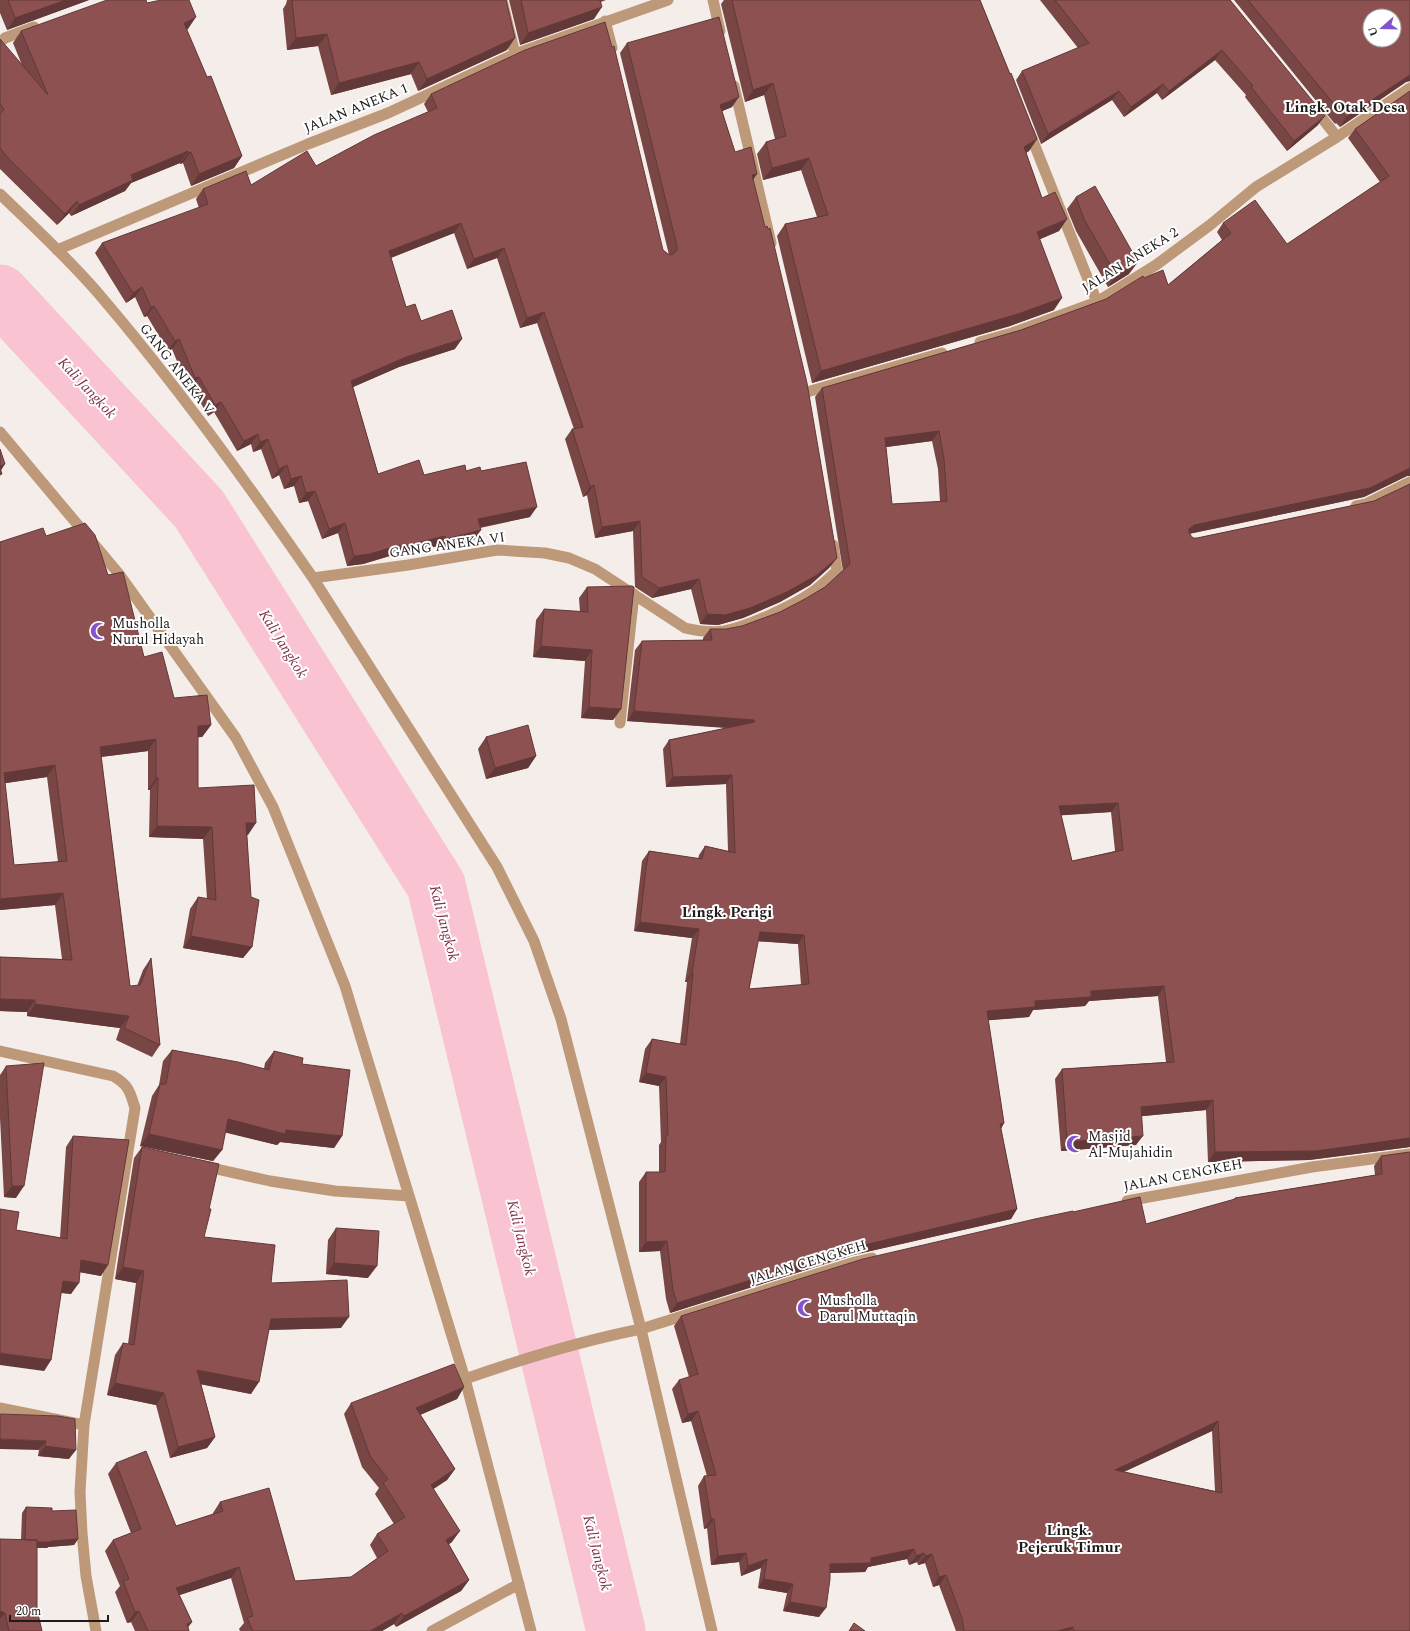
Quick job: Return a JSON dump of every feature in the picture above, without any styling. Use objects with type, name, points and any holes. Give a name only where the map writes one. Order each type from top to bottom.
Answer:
[{"type":"street","points":[[502,0],[515,54]]},
{"type":"street","name":"JALAN ANEKA 1","points":[[57,250],[308,144],[388,113],[515,54],[668,0]]},
{"type":"street","points":[[713,0],[722,38]]},
{"type":"street","points":[[605,21],[614,59]]},
{"type":"street","points":[[0,42],[5,38],[47,23]]},
{"type":"street","points":[[732,77],[774,253]]},
{"type":"street","name":"JALAN ANEKA 2","points":[[967,346],[1012,333],[1097,302],[1156,265],[1210,225],[1256,187],[1337,137],[1410,88]]},
{"type":"street","points":[[1308,100],[1337,137]]},
{"type":"street","points":[[1023,118],[1097,302]]},
{"type":"street","name":"GANG ANEKA V","points":[[0,194],[97,292],[176,390],[252,492],[313,578],[497,867],[534,941],[561,1019],[641,1329],[712,1631]]},
{"type":"street","points":[[807,392],[952,350]]},
{"type":"street","points":[[0,432],[118,574],[240,745],[273,807],[344,986],[465,1379],[531,1631]]},
{"type":"street","points":[[1343,509],[1366,504],[1410,482]]},
{"type":"street","name":"GANG ANEKA VI","points":[[313,578],[408,565],[497,550],[545,553],[569,558],[595,568],[684,628],[700,632],[725,631],[777,611],[813,592],[837,571],[831,532]]},
{"type":"street","points":[[620,723],[634,594]]},
{"type":"street","points":[[0,1051],[113,1076],[123,1081],[130,1092],[135,1108],[132,1151],[84,1425],[80,1492],[82,1533],[86,1576],[96,1631]]},
{"type":"street","name":"JALAN CENGKEH","points":[[1116,1203],[1312,1166],[1410,1154]]},
{"type":"street","points":[[195,1165],[270,1181],[335,1191],[409,1196]]},
{"type":"street","name":"JALAN CENGKEH","points":[[465,1379],[507,1364],[641,1329],[855,1262],[885,1255]]},
{"type":"street","points":[[0,1408],[84,1425]]},
{"type":"street","points":[[432,1631],[519,1584]]},
{"type":"building","points":[[8,0],[66,0],[15,18]]},
{"type":"building","points":[[107,0],[146,0],[147,3],[161,0],[189,0],[196,17],[184,23],[207,77],[211,76],[242,156],[199,174],[191,152],[188,153],[188,151],[131,175],[133,180],[79,205],[77,201],[65,214],[10,160],[0,148],[0,113],[4,110],[0,103],[0,39],[48,95],[21,31]]},
{"type":"building","points":[[292,0],[506,0],[515,38],[427,79],[419,62],[339,83],[327,34],[296,38]]},
{"type":"building","points":[[521,0],[600,0],[602,7],[528,33]]},
{"type":"building","points":[[732,0],[980,0],[1037,139],[1024,147],[1042,198],[1055,192],[1067,219],[1037,232],[1062,298],[1018,314],[821,371],[785,224],[828,215],[809,158],[772,168],[766,142],[786,136],[773,83],[753,90]]},
{"type":"building","points":[[1055,0],[1230,0],[1325,116],[1294,141],[1251,87],[1253,86],[1222,50],[1169,91],[1163,84],[1131,107],[1119,91],[1048,134],[1022,71],[1089,43]]},
{"type":"building","points":[[1248,0],[1410,0],[1410,75],[1346,117],[1343,113],[1342,114]]},
{"type":"building","points":[[719,17],[739,97],[720,105],[735,152],[751,147],[757,174],[752,175],[765,227],[767,226],[768,229],[770,228],[807,383],[837,558],[817,575],[787,592],[750,608],[725,615],[707,614],[699,579],[659,588],[642,577],[640,521],[602,527],[594,485],[590,487],[572,429],[583,427],[544,312],[527,318],[504,248],[474,259],[461,223],[389,251],[406,307],[415,304],[421,321],[452,310],[462,339],[406,357],[351,381],[378,474],[419,460],[424,475],[465,465],[466,471],[480,467],[481,471],[526,462],[537,507],[478,519],[481,530],[446,539],[445,536],[400,547],[400,545],[370,554],[354,556],[345,523],[329,529],[315,491],[306,493],[301,476],[291,479],[287,465],[279,469],[268,439],[260,442],[258,434],[244,441],[221,402],[215,405],[199,377],[195,378],[179,339],[175,341],[154,306],[151,307],[142,287],[133,293],[102,243],[208,204],[203,189],[246,171],[251,185],[307,151],[316,166],[374,135],[437,108],[431,94],[525,50],[605,22],[612,47],[614,46],[663,250],[672,255],[677,250],[677,246],[627,43]]},
{"type":"building","points":[[1410,91],[1410,468],[1370,488],[1194,525],[1189,529],[1189,533],[1193,538],[1197,538],[1374,501],[1410,484],[1410,1138],[1316,1151],[1215,1152],[1213,1100],[1141,1107],[1143,1136],[1067,1142],[1062,1069],[1174,1062],[1164,986],[1091,991],[1091,997],[1035,1001],[1035,1007],[987,1011],[1004,1123],[1000,1124],[1017,1209],[860,1246],[677,1303],[673,1290],[667,1241],[646,1242],[646,1172],[665,1172],[666,1135],[668,1135],[666,1077],[646,1073],[652,1039],[686,1045],[692,973],[699,929],[640,922],[646,868],[649,851],[702,859],[705,846],[735,853],[732,775],[673,777],[669,740],[755,722],[754,720],[634,711],[642,641],[712,640],[710,629],[726,629],[742,626],[780,612],[825,587],[850,564],[822,388],[1021,330],[1106,299],[1143,276],[1144,278],[1163,270],[1168,285],[1231,233],[1223,223],[1255,200],[1287,244],[1389,176],[1355,129]],"holes":[[[939,431],[944,459],[947,501],[892,504],[885,438]],[[1118,803],[1123,850],[1072,861],[1059,806]],[[760,932],[804,935],[809,984],[749,989]]]},
{"type":"building","points":[[1095,186],[1138,262],[1116,275],[1084,219],[1076,197]]},
{"type":"building","points":[[0,449],[5,464],[0,466]]},
{"type":"building","points":[[85,523],[95,535],[108,575],[123,572],[144,657],[162,652],[174,698],[207,695],[211,725],[198,726],[198,788],[254,785],[256,823],[246,823],[251,897],[259,900],[252,947],[191,936],[198,897],[216,900],[212,827],[157,826],[158,778],[156,778],[156,739],[100,747],[130,986],[140,985],[151,958],[160,1045],[124,1028],[129,1016],[35,1004],[35,1000],[0,999],[0,957],[72,960],[63,893],[0,899],[0,542],[43,528],[46,536]],"holes":[[[55,765],[67,861],[14,865],[4,773]]]},
{"type":"building","points":[[587,587],[634,587],[621,709],[589,707],[592,650],[541,646],[544,609],[588,612]]},
{"type":"building","points":[[528,725],[536,756],[495,768],[486,737]]},
{"type":"building","points":[[172,1050],[238,1062],[269,1070],[274,1051],[303,1058],[302,1064],[350,1070],[342,1136],[286,1130],[285,1134],[228,1119],[222,1150],[149,1134],[160,1084],[166,1084]]},
{"type":"building","points":[[44,1063],[24,1186],[12,1186],[6,1066]]},
{"type":"building","points":[[73,1136],[129,1140],[108,1265],[81,1260],[79,1283],[63,1281],[51,1360],[0,1353],[0,1209],[19,1212],[16,1230],[67,1239]]},
{"type":"building","points":[[142,1147],[219,1164],[209,1209],[211,1209],[204,1237],[275,1245],[271,1283],[347,1280],[349,1317],[271,1319],[259,1382],[197,1370],[215,1437],[178,1447],[164,1393],[115,1383],[123,1343],[134,1345],[144,1271],[123,1267]]},
{"type":"building","points":[[1410,1152],[1410,1631],[1074,1631],[1073,1627],[1057,1631],[964,1631],[962,1618],[946,1575],[939,1577],[932,1554],[925,1556],[924,1553],[916,1556],[914,1549],[871,1558],[871,1563],[830,1564],[830,1579],[826,1608],[790,1602],[793,1584],[764,1579],[767,1559],[748,1566],[746,1553],[718,1556],[714,1519],[711,1519],[704,1476],[716,1475],[698,1411],[688,1414],[679,1380],[698,1374],[681,1316],[863,1259],[1035,1219],[1140,1197],[1146,1224],[1235,1198],[1382,1174],[1381,1156]],"holes":[[[1218,1421],[1222,1493],[1115,1470]]]},
{"type":"building","points":[[336,1228],[379,1231],[377,1266],[334,1263]]},
{"type":"building","points":[[454,1364],[464,1387],[416,1408],[455,1469],[431,1485],[460,1531],[446,1540],[469,1580],[404,1616],[402,1613],[370,1631],[253,1631],[247,1618],[253,1616],[239,1567],[176,1588],[192,1622],[187,1624],[189,1631],[148,1631],[139,1611],[135,1612],[123,1581],[129,1579],[113,1540],[141,1529],[116,1463],[146,1451],[176,1526],[223,1511],[220,1502],[269,1488],[295,1581],[351,1577],[388,1551],[377,1534],[405,1517],[383,1483],[388,1479],[370,1456],[351,1403]]},
{"type":"building","points":[[0,1414],[58,1416],[75,1419],[76,1450],[45,1446],[46,1441],[0,1439]]},
{"type":"building","points":[[26,1507],[52,1508],[52,1511],[76,1510],[78,1539],[51,1542],[25,1540]]},
{"type":"building","points":[[0,1539],[37,1540],[37,1610],[42,1631],[9,1631],[5,1613],[0,1611]]},
{"type":"building","points":[[854,1623],[865,1631],[849,1631]]},
{"type":"waterway","name":"Kali Jangkok","points":[[0,294],[199,509],[436,885],[616,1631]]},
{"type":"place","name":"Musholla Nurul Hidayah","points":[[99,631]]},
{"type":"place","name":"Masjid Al-Mujahidin","points":[[1075,1144]]},
{"type":"place","name":"Musholla Darul Muttaqin","points":[[806,1308]]},
{"type":"district","name":"Lingk. Otak Desa","points":[[1345,107]]},
{"type":"district","name":"Lingk. Perigi","points":[[727,912]]},
{"type":"district","name":"Lingk. Pejeruk Timur","points":[[1069,1538]]}]
